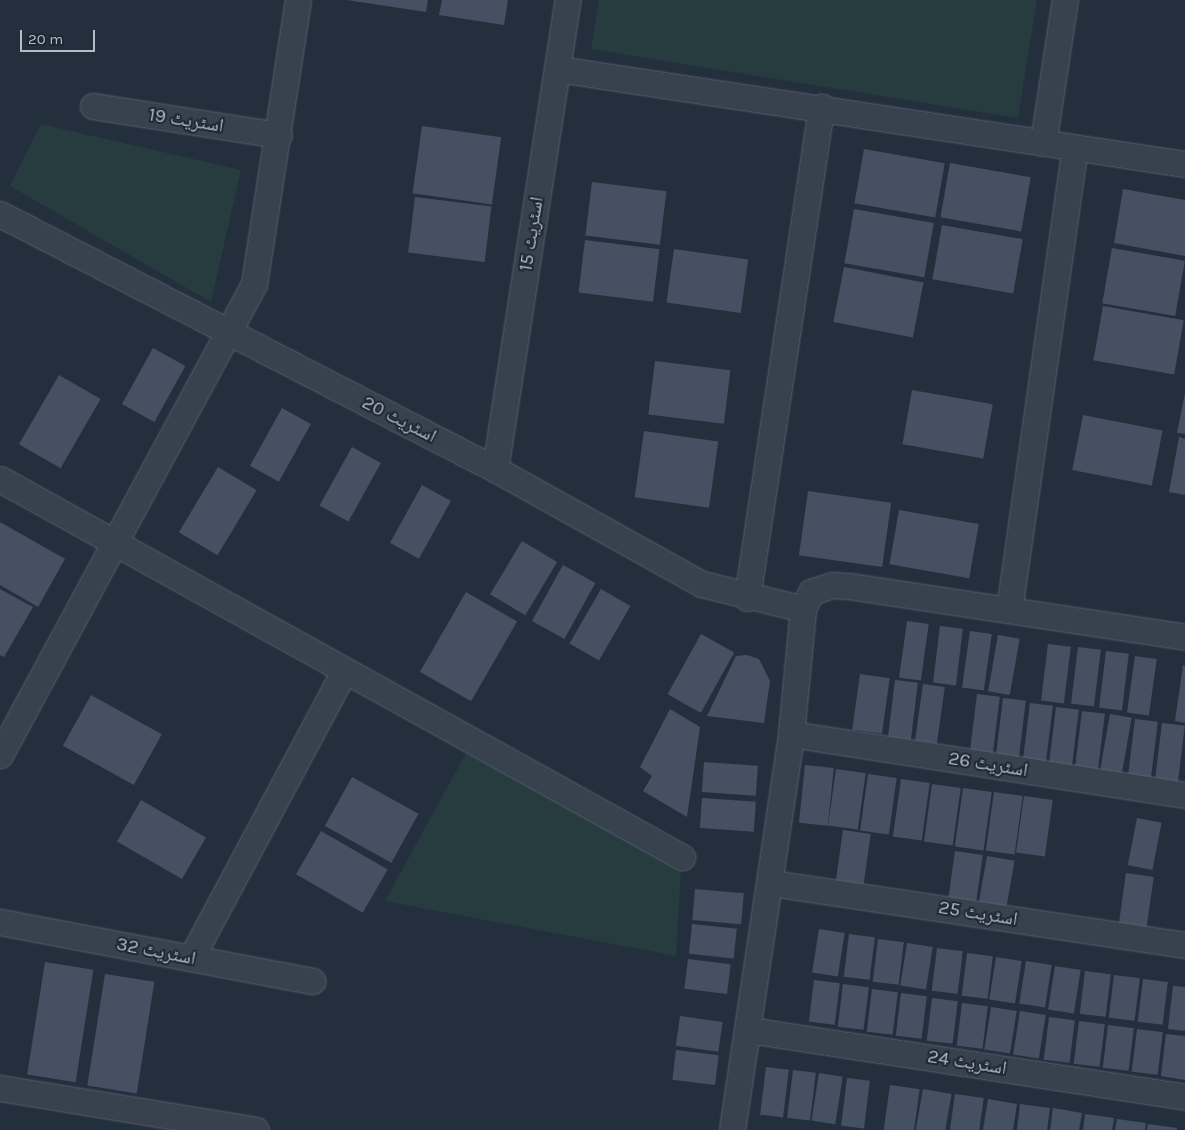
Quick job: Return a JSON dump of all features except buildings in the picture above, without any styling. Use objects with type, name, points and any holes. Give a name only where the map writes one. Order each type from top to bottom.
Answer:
[{"type":"street","points":[[0,755],[117,544],[230,334],[254,284],[280,135],[298,0]]},
{"type":"street","name":"اسٹریٹ 15","points":[[494,469],[568,0]]},
{"type":"street","points":[[1043,143],[1065,0]]},
{"type":"street","points":[[558,69],[821,107],[1075,149],[1185,164]]},
{"type":"street","name":"اسٹریٹ 19","points":[[93,106],[280,135]]},
{"type":"street","points":[[747,598],[821,107]]},
{"type":"street","points":[[1009,610],[1075,149]]},
{"type":"street","name":"اسٹریٹ 20","points":[[0,214],[494,469],[702,584],[747,598],[803,609]]},
{"type":"street","points":[[0,479],[344,672],[682,857]]},
{"type":"street","points":[[732,1130],[771,883],[791,734],[803,609],[811,592],[833,585],[1185,637]]},
{"type":"street","points":[[191,958],[344,672]]},
{"type":"street","name":"اسٹریٹ 26","points":[[791,734],[1185,795]]},
{"type":"street","name":"اسٹریٹ 25","points":[[771,883],[1185,945]]},
{"type":"street","name":"اسٹریٹ 32","points":[[0,922],[312,981]]},
{"type":"street","name":"اسٹریٹ 24","points":[[749,1030],[1185,1097]]},
{"type":"street","points":[[0,1088],[256,1130]]},
{"type":"green space","points":[[599,0],[1037,0],[1018,118],[591,49]]},
{"type":"green space","points":[[41,124],[241,170],[211,302],[10,186]]},
{"type":"green space","points":[[466,753],[681,870],[676,956],[385,901]]}]
